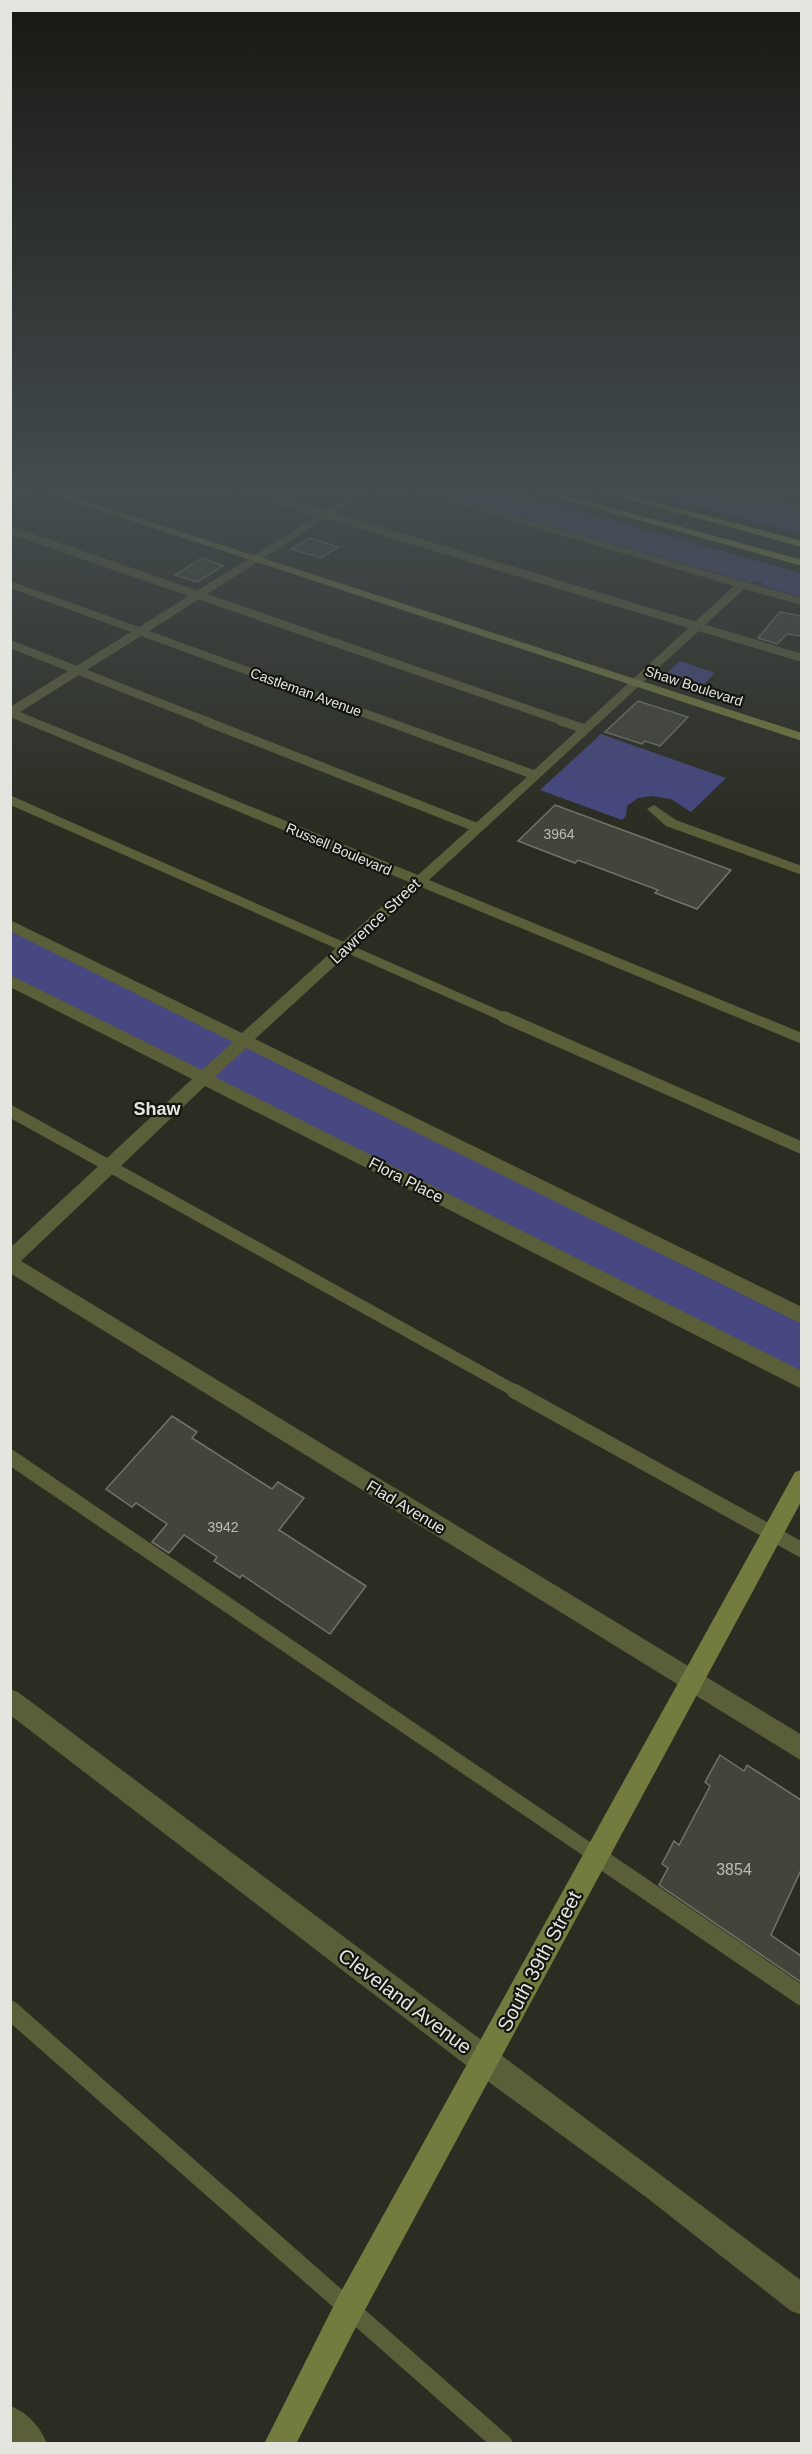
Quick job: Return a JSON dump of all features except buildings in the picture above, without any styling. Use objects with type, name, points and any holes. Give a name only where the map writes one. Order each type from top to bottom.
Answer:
[{"type":"street","name":"Castleman Avenue","points":[[56,601],[534,776]]},
{"type":"street","points":[[11,713],[192,601]]},
{"type":"street","name":"Shaw Boulevard","points":[[385,601],[801,737]]},
{"type":"street","name":"Lawrence Street","points":[[10,1262],[108,1165],[202,1077],[348,947],[724,601]]},
{"type":"street","name":"Russell Boulevard","points":[[11,713],[801,1039]]},
{"type":"street","points":[[654,809],[671,823],[801,871]]},
{"type":"street","points":[[10,925],[245,1039],[801,1316]]},
{"type":"street","name":"Flora Place","points":[[10,980],[801,1381]]},
{"type":"street","name":"Flad Avenue","points":[[10,1262],[801,1749]]},
{"type":"street","name":"South 39th Street","points":[[279,2444],[350,2308],[801,1479]]},
{"type":"street","name":"Cleveland Avenue","points":[[10,1700],[485,2062],[656,2187],[801,2300]]},
{"type":"street","points":[[10,2421],[32,2444]]},
{"type":"lane","points":[[212,601],[585,729]]},
{"type":"lane","points":[[612,601],[801,658]]},
{"type":"lane","points":[[10,644],[478,828]]},
{"type":"lane","points":[[10,800],[801,1148]]},
{"type":"lane","points":[[10,1111],[801,1550]]},
{"type":"lane","points":[[10,1457],[801,1996]]},
{"type":"lane","points":[[10,2010],[502,2444]]},
{"type":"shaded area","points":[[680,661],[715,673],[698,690],[662,678]]},
{"type":"shaded area","points":[[601,734],[726,778],[691,812],[671,799],[652,796],[638,798],[627,806],[626,816],[622,820],[540,790]]},
{"type":"shaded area","points":[[10,925],[801,1316],[801,1381],[11,980]]},
{"type":"district","name":"Shaw","points":[[157,1109]]}]
